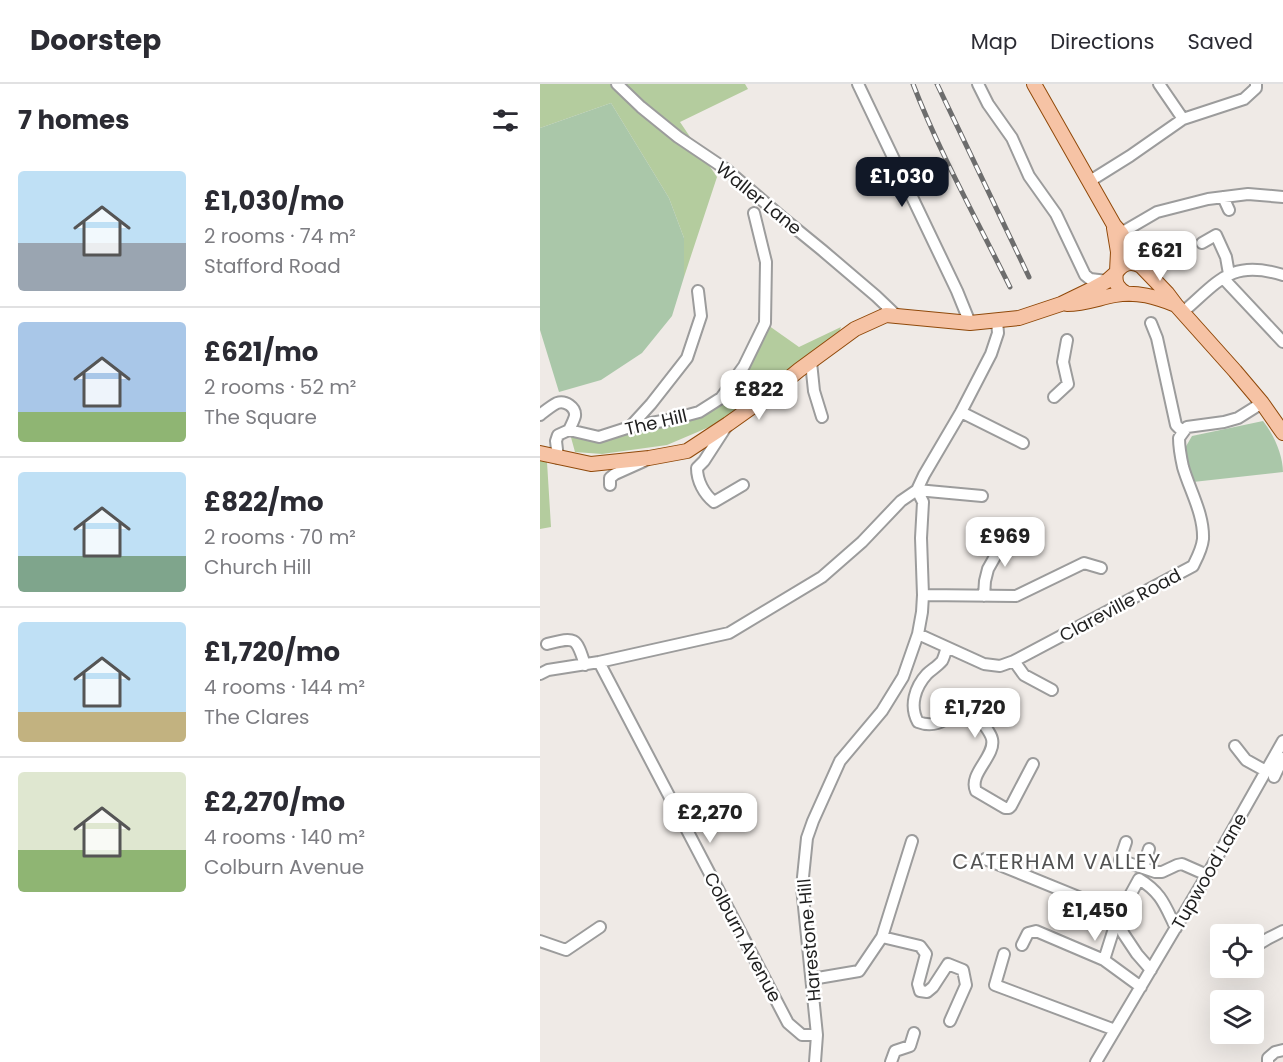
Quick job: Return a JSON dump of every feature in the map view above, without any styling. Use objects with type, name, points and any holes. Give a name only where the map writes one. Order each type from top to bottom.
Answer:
[{"type":"main road","points":[[1035,84],[1141,268],[1146,284],[1140,292],[1081,303],[1061,304]]},
{"type":"main road","points":[[1117,229],[1118,252],[1114,275],[1116,284],[1122,291],[1149,295],[1179,308]]},
{"type":"main road","points":[[540,453],[591,464],[649,458],[687,451],[766,397],[855,329],[886,315],[970,323],[1019,318],[1061,304],[1114,275],[1123,265],[1132,262],[1167,293],[1235,371],[1283,433]]},
{"type":"street","name":"Waller Lane","points":[[617,84],[678,137],[727,170],[899,317]]},
{"type":"street","points":[[858,84],[970,323]]},
{"type":"street","points":[[978,84],[988,104],[1012,138],[1029,176],[1056,214],[1085,275],[1090,279],[1114,275]]},
{"type":"street","points":[[1159,84],[1183,119]]},
{"type":"street","points":[[1090,181],[1183,119],[1244,99],[1256,88],[1256,84]]},
{"type":"street","points":[[1117,229],[1157,212],[1208,199],[1248,194],[1283,197]]},
{"type":"street","points":[[1223,197],[1229,210]]},
{"type":"street","name":"The Hill","points":[[569,430],[599,436],[699,412],[721,398],[744,366],[765,323],[766,262],[754,213]]},
{"type":"street","points":[[1202,243],[1216,235],[1227,257],[1226,276],[1283,342]]},
{"type":"street","points":[[1179,308],[1226,276],[1242,270],[1259,269],[1283,275]]},
{"type":"street","points":[[630,428],[687,358],[701,316],[698,291]]},
{"type":"street","points":[[540,674],[548,670],[599,663],[729,633],[822,577],[862,542],[901,501],[917,490],[994,347],[998,333],[997,321]]},
{"type":"street","points":[[1150,323],[1156,338],[1176,425],[1183,432],[1187,428],[1238,418],[1262,404]]},
{"type":"street","points":[[1054,397],[1068,384],[1063,362],[1067,340]]},
{"type":"street","points":[[811,362],[814,391],[822,417]]},
{"type":"street","points":[[540,415],[563,402],[573,409],[575,416],[569,430],[558,435],[556,441],[558,458]]},
{"type":"street","points":[[961,412],[1023,443]]},
{"type":"street","points":[[728,424],[697,468],[697,474],[706,496],[714,501],[743,485]]},
{"type":"street","name":"Clareville Road","points":[[918,634],[984,664],[1000,666],[1014,661],[1192,566],[1203,541],[1202,524],[1183,467],[1179,438],[1183,432]]},
{"type":"street","points":[[610,485],[610,478],[615,474],[649,458]]},
{"type":"street","points":[[917,490],[982,496]]},
{"type":"street","name":"Harestone Hill","points":[[815,1062],[817,1035],[802,887],[807,838],[840,761],[882,711],[903,677],[918,634],[923,595],[921,538],[923,502],[917,490]]},
{"type":"street","points":[[984,596],[988,569],[997,553],[996,540]]},
{"type":"street","points":[[923,595],[1016,596],[1084,563],[1101,568]]},
{"type":"street","points":[[547,644],[568,639],[576,642],[580,647],[585,665]]},
{"type":"street","points":[[947,648],[942,661],[927,674],[913,698],[915,717],[918,722],[926,725],[939,723],[962,709],[970,708],[993,741],[992,748],[979,771],[974,789],[1005,808],[1011,806],[1033,764]]},
{"type":"street","points":[[1014,661],[1024,675],[1052,690]]},
{"type":"street","name":"Colburn Avenue","points":[[599,663],[788,1023],[802,1035],[817,1035]]},
{"type":"street","name":"Tupwood Lane","points":[[1096,1062],[1270,774],[1283,741]]},
{"type":"street","points":[[1235,746],[1246,760],[1270,774],[1283,758]]},
{"type":"street","points":[[812,979],[859,971],[882,937],[912,841]]},
{"type":"street","points":[[1126,842],[1120,860],[1141,874],[1161,898],[1176,928]]},
{"type":"street","points":[[1104,960],[1120,914],[1141,874],[1149,849]]},
{"type":"street","points":[[985,859],[1120,914]]},
{"type":"street","points":[[1141,874],[1162,872],[1182,864],[1207,875]]},
{"type":"street","points":[[1120,914],[1123,933],[1151,970]]},
{"type":"street","points":[[540,941],[566,950],[600,927]]},
{"type":"street","points":[[1022,945],[1028,933],[1040,931],[1104,960],[1141,987]]},
{"type":"street","points":[[1264,941],[1283,932]]},
{"type":"street","points":[[882,937],[920,946],[926,954],[918,984],[920,991],[927,992],[933,987],[948,964],[963,970],[966,985],[950,1021]]},
{"type":"street","points":[[1004,954],[995,985],[1115,1030]]},
{"type":"street","points":[[891,1062],[895,1051],[910,1046],[914,1033]]},
{"type":"street","points":[[1268,1062],[1268,1058],[1275,1052],[1283,1050]]},
{"type":"green space","points":[[540,84],[745,84],[748,89],[680,122],[717,177],[684,277],[684,238],[669,198],[611,103],[540,128]]},
{"type":"green space","points":[[611,103],[669,198],[684,238],[684,277],[672,316],[642,353],[601,380],[559,392],[540,330],[540,128]]},
{"type":"green space","points":[[765,323],[799,347],[841,327],[838,336],[714,425],[667,445],[602,454],[575,452],[569,430],[599,436],[699,412],[721,398]]},
{"type":"green space","points":[[1263,421],[1277,445],[1283,472],[1193,482],[1185,448],[1192,436]]},
{"type":"green space","points":[[540,460],[547,462],[551,527],[540,529]]},
{"type":"railway","points":[[913,84],[947,161],[1010,287]]},
{"type":"railway","points":[[937,84],[1029,277]]},
{"type":"district","name":"CATERHAM VALLEY","points":[[1057,861]]}]
